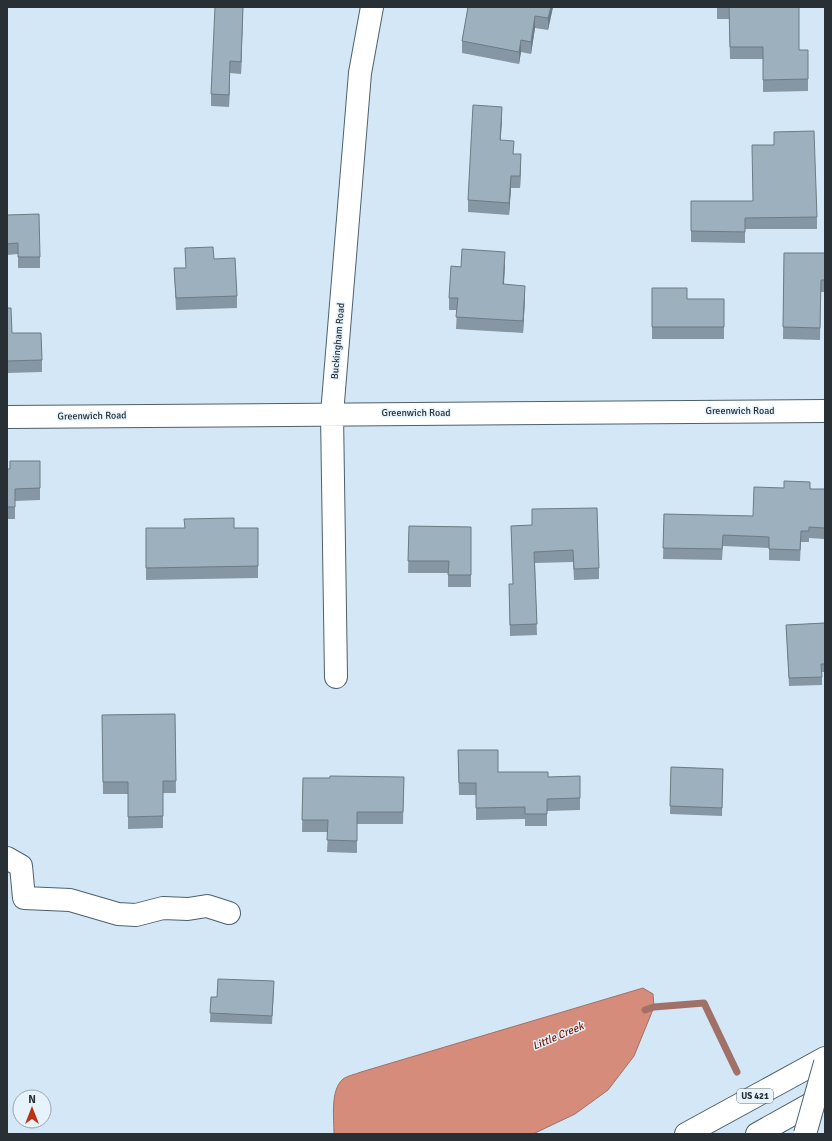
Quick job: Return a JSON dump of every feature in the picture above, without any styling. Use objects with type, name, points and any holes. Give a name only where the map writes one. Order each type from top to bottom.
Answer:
[{"type":"main road","name":"Buckingham Road","points":[[336,677],[332,414],[360,73],[372,7]]},
{"type":"main road","name":"Greenwich Road","points":[[7,417],[825,411]]},
{"type":"main road","points":[[7,858],[21,866],[16,897],[70,900],[118,914],[136,915],[163,908],[188,909],[207,906],[229,913]]},
{"type":"main road","name":"US 421","points":[[686,1134],[825,1058]]},
{"type":"main road","points":[[805,1134],[825,1063]]},
{"type":"main road","points":[[757,1134],[825,1096]]},
{"type":"water","points":[[643,988],[653,994],[654,1007],[634,1056],[608,1090],[575,1114],[533,1134],[334,1134],[334,1097],[339,1084],[347,1077]]},
{"type":"building","points":[[215,7],[243,7],[241,62],[230,61],[229,95],[211,94]]},
{"type":"building","points":[[468,7],[551,7],[548,18],[535,16],[531,42],[521,40],[519,52],[462,41]]},
{"type":"building","points":[[729,7],[799,7],[799,50],[808,50],[808,79],[763,80],[763,47],[730,47]]},
{"type":"building","points":[[473,105],[502,107],[500,140],[514,141],[513,154],[521,154],[520,176],[511,176],[509,203],[468,200]]},
{"type":"building","points":[[814,131],[817,217],[745,218],[745,232],[691,231],[691,201],[753,201],[752,145],[774,145],[774,132]]},
{"type":"building","points":[[39,214],[40,257],[18,257],[18,243],[7,244],[7,215]]},
{"type":"building","points":[[213,247],[214,259],[235,258],[237,296],[176,298],[174,268],[186,268],[185,248]]},
{"type":"building","points":[[462,249],[505,252],[503,284],[525,286],[523,321],[456,317],[458,298],[449,298],[451,266],[461,267]]},
{"type":"building","points":[[784,253],[825,253],[825,280],[821,280],[820,328],[783,327]]},
{"type":"building","points":[[652,288],[687,288],[687,299],[724,299],[724,327],[652,327]]},
{"type":"building","points":[[7,308],[11,308],[12,333],[41,333],[42,360],[7,361]]},
{"type":"building","points":[[10,461],[40,461],[40,488],[15,489],[15,507],[7,507],[7,469],[10,469]]},
{"type":"building","points":[[784,481],[810,482],[810,489],[825,489],[825,528],[809,527],[809,531],[801,531],[800,550],[769,549],[769,537],[723,535],[722,549],[663,548],[664,514],[753,516],[754,487],[784,488]]},
{"type":"building","points":[[597,508],[599,568],[574,569],[573,550],[534,552],[537,624],[510,625],[509,584],[513,584],[511,526],[532,525],[532,509]]},
{"type":"building","points":[[234,518],[234,528],[258,528],[258,566],[146,568],[146,528],[185,528],[184,519]]},
{"type":"building","points":[[409,526],[471,527],[471,575],[448,575],[449,561],[408,561]]},
{"type":"building","points":[[825,623],[825,664],[821,664],[822,677],[789,678],[786,625]]},
{"type":"building","points":[[175,714],[176,781],[163,781],[163,816],[128,817],[128,782],[103,782],[102,715]]},
{"type":"building","points":[[458,750],[498,750],[498,772],[548,772],[548,777],[580,776],[580,798],[547,799],[547,814],[525,814],[525,807],[476,808],[476,783],[459,783]]},
{"type":"building","points":[[671,767],[723,769],[722,808],[670,806]]},
{"type":"building","points":[[330,776],[404,777],[403,812],[357,812],[357,841],[327,840],[328,820],[302,820],[303,778],[330,778]]},
{"type":"building","points":[[218,979],[274,981],[272,1016],[210,1013],[211,997],[217,997]]},
{"type":"waterway","name":"Little Creek","points":[[645,1010],[654,1007],[704,1003],[737,1072]]}]
